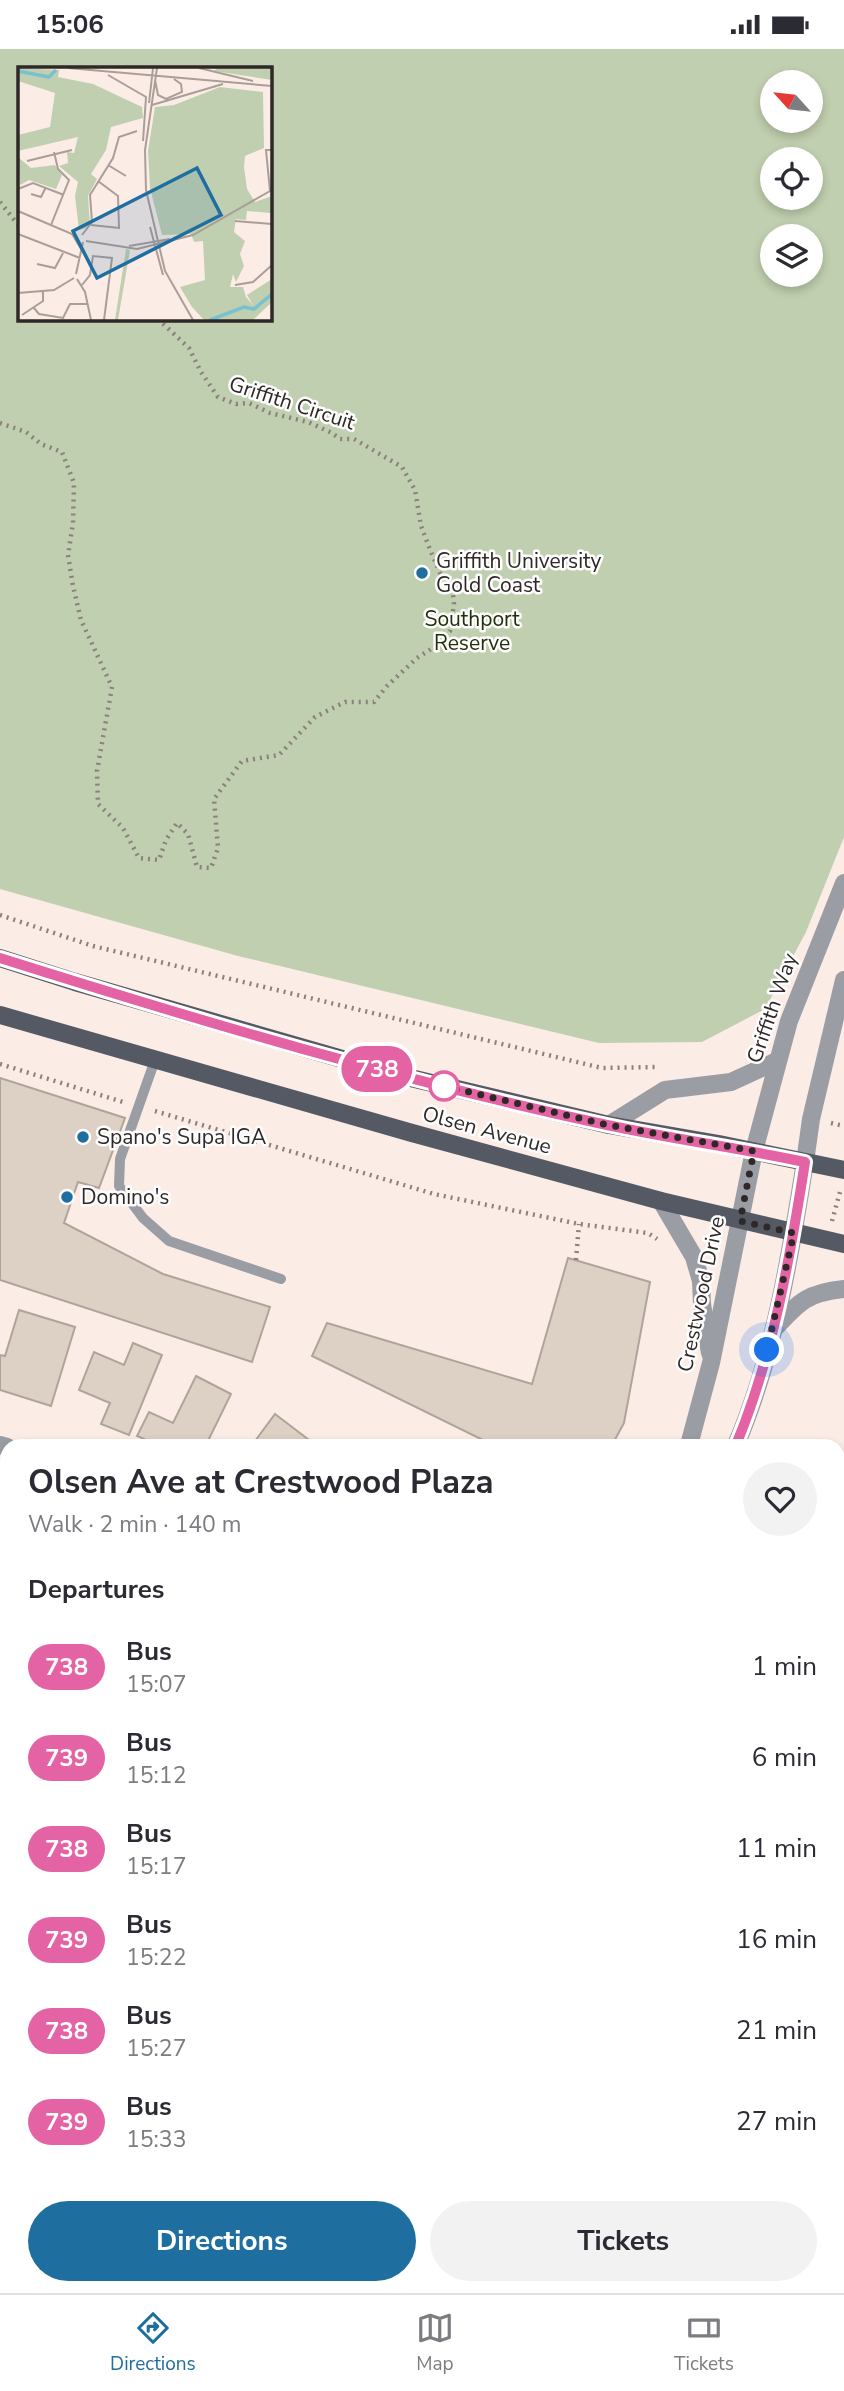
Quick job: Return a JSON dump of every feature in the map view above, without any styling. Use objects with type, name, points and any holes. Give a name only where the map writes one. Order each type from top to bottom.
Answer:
[{"type":"main road","name":"Olsen Avenue","points":[[0,958],[398,1075],[608,1125],[844,1170]]},
{"type":"main road","name":"Olsen Avenue","points":[[0,1014],[155,1061],[661,1201],[835,1243]]},
{"type":"street","name":"Griffith Way","points":[[754,1151],[789,1021],[844,883]]},
{"type":"street","points":[[739,1439],[749,1414],[773,1329],[794,1233],[811,1119],[844,980]]},
{"type":"street","points":[[608,1125],[665,1090],[731,1081],[777,1061]]},
{"type":"street","name":"Crestwood Drive","points":[[691,1439],[711,1363],[754,1151]]},
{"type":"street","points":[[661,1201],[694,1257],[701,1281],[711,1363]]},
{"type":"street","points":[[773,1329],[799,1301],[844,1289]]},
{"type":"lane","points":[[155,1061],[120,1159],[119,1186],[143,1218],[169,1241],[281,1279]]},
{"type":"path","points":[[0,202],[18,225]]},
{"type":"path","name":"Griffith Circuit","points":[[0,423],[26,432],[41,444],[62,451],[74,483],[73,523],[68,555],[73,586],[82,620],[112,687],[97,771],[98,804],[124,828],[139,858],[159,860],[166,840],[177,823],[188,834],[197,867],[211,868],[218,848],[214,799],[242,761],[279,755],[315,716],[345,702],[374,702],[387,686],[450,631],[453,595],[452,586],[440,573],[431,552],[421,526],[415,490],[402,467],[354,439],[340,439],[309,422],[270,413],[249,403],[236,404],[218,397],[189,348],[159,320]]},
{"type":"path","points":[[0,915],[93,946],[602,1068],[672,1067]]},
{"type":"path","points":[[0,1064],[434,1194],[579,1224],[648,1233],[660,1240]]},
{"type":"path","points":[[811,1119],[844,1126]]},
{"type":"path","points":[[835,1243],[841,1189]]},
{"type":"path","points":[[576,1260],[579,1224]]},
{"type":"green space","name":"Southport Reserve","points":[[0,49],[844,49],[844,837],[806,932],[765,1009],[702,1042],[599,1043],[238,956],[0,889]]},
{"type":"building","points":[[0,1078],[125,1118],[99,1188],[78,1182],[64,1223],[163,1274],[270,1307],[252,1362],[0,1280]]},
{"type":"building","points":[[568,1258],[650,1282],[624,1423],[615,1439],[481,1439],[312,1356],[327,1323],[532,1384]]},
{"type":"building","points":[[19,1310],[75,1327],[51,1406],[0,1390],[0,1355],[5,1356]]},
{"type":"building","points":[[133,1343],[162,1355],[129,1435],[101,1424],[110,1403],[79,1390],[94,1352],[124,1365]]},
{"type":"building","points":[[196,1376],[231,1394],[209,1439],[144,1439],[137,1436],[149,1412],[173,1423]]},
{"type":"building","points":[[275,1414],[308,1439],[256,1439]]},
{"type":"bus line","name":"738","points":[[0,958],[398,1075],[608,1125],[805,1162],[794,1233],[773,1329],[749,1414],[739,1439]]},
{"type":"place","name":"Griffith University Gold Coast","points":[[422,573]]},
{"type":"place","name":"Spano's Supa IGA","points":[[83,1137]]},
{"type":"place","name":"Domino's","points":[[67,1197]]},
{"type":"route","points":[[444,1086],[608,1125],[754,1151],[740,1221],[794,1233],[767,1350]]}]
